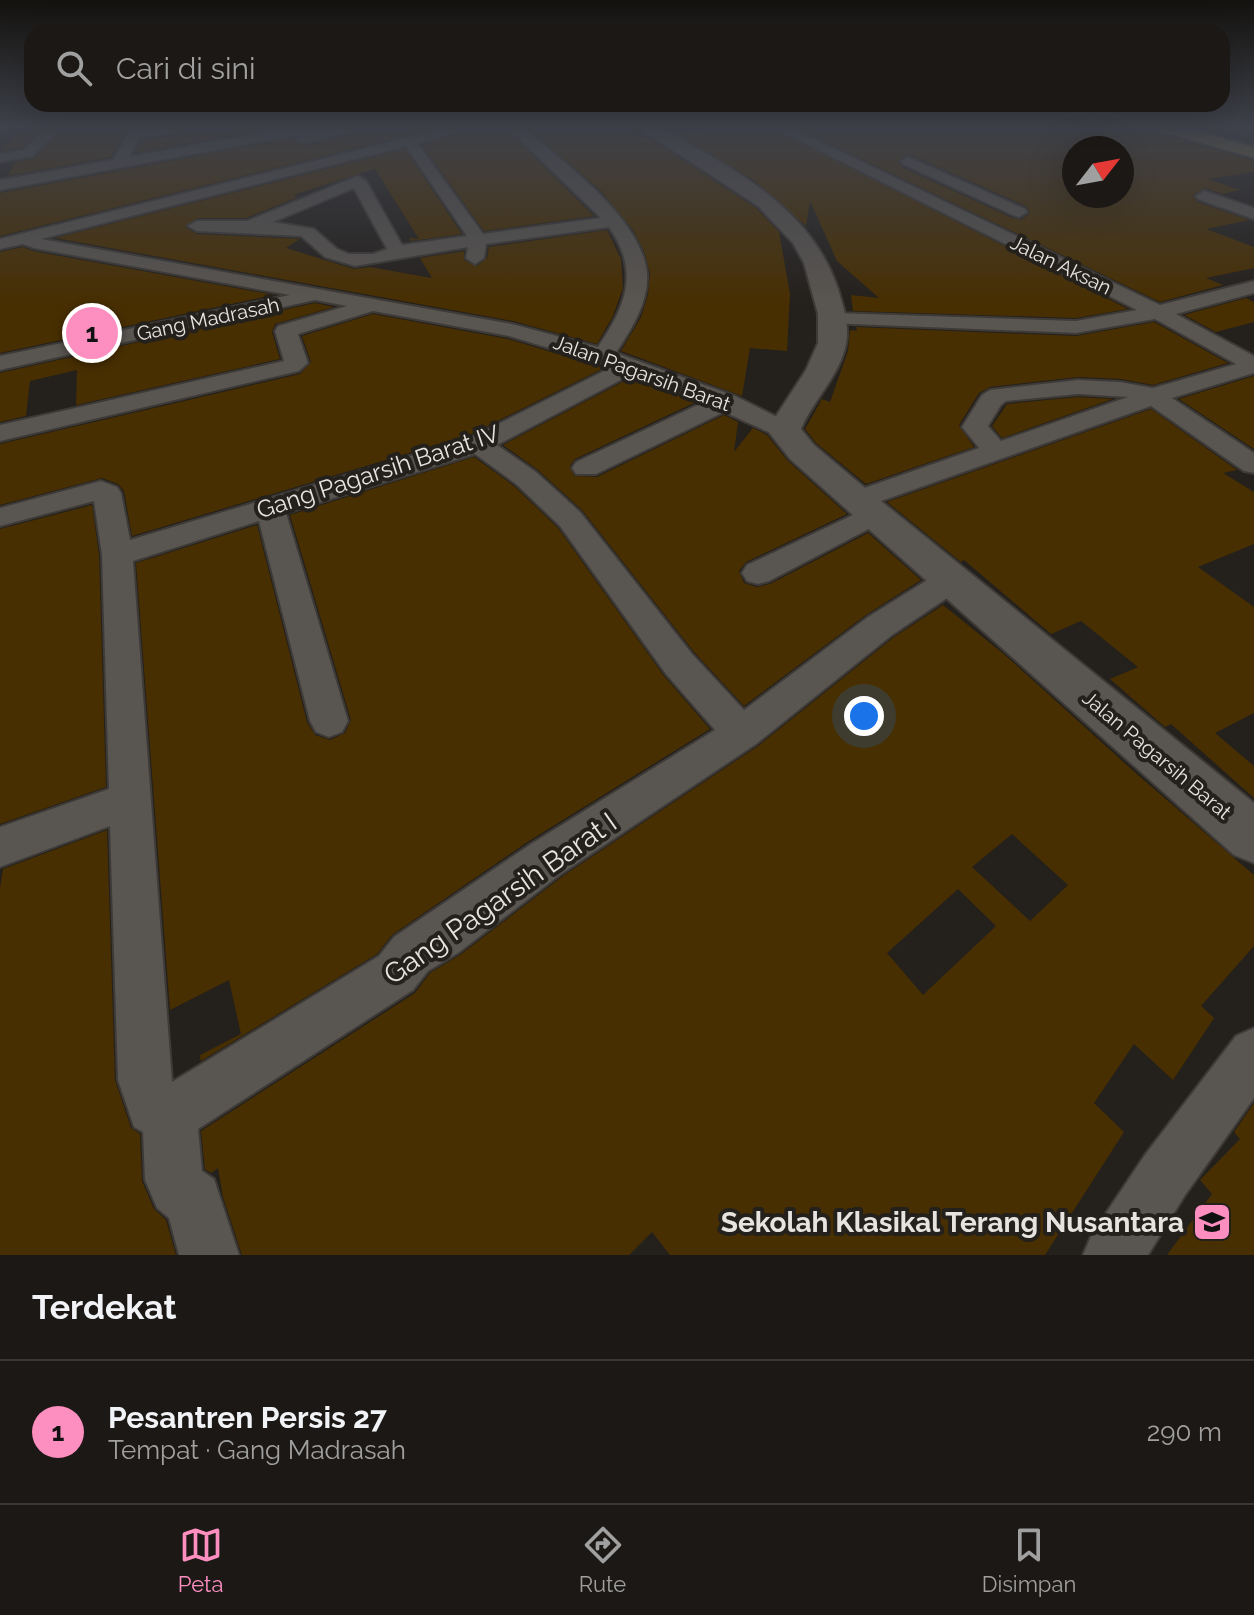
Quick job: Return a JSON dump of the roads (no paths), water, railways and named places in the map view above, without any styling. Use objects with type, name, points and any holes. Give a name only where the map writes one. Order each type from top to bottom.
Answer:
[{"type":"street","points":[[0,244],[231,186]]},
{"type":"street","points":[[251,225],[347,186]]},
{"type":"street","points":[[361,186],[397,251]]},
{"type":"street","points":[[440,186],[478,240],[474,264]]},
{"type":"street","points":[[577,186],[615,221],[634,252],[637,289],[620,332],[603,356]]},
{"type":"street","points":[[742,186],[794,230],[816,261],[835,319],[830,354],[789,415],[784,430]]},
{"type":"street","name":"Jalan Aksan","points":[[899,186],[1158,312],[1254,366]]},
{"type":"street","points":[[961,186],[1019,212]]},
{"type":"street","points":[[925,198],[970,190]]},
{"type":"street","points":[[124,195],[138,209]]},
{"type":"street","points":[[1204,196],[1254,214]]},
{"type":"street","points":[[197,226],[251,225],[307,232],[340,257],[374,261],[397,251],[615,221]]},
{"type":"street","points":[[0,252],[14,250],[24,240]]},
{"type":"street","name":"Jalan Pagarsih Barat","points":[[24,240],[512,330],[603,356],[726,401],[784,430],[802,452],[865,507],[1254,837]]},
{"type":"street","points":[[835,319],[1048,329],[1098,325],[1254,287]]},
{"type":"street","name":"Gang Madrasah","points":[[0,363],[322,294]]},
{"type":"street","points":[[0,433],[291,366],[297,363],[286,331],[376,304]]},
{"type":"street","name":"Gang Pagarsih Barat IV","points":[[117,555],[479,444],[631,366]]},
{"type":"street","name":"Jalan Aksan","points":[[758,573],[865,507],[995,451],[1153,396],[1254,366]]},
{"type":"street","points":[[995,451],[975,427],[991,400],[999,395],[1113,388],[1136,390],[1153,396],[1254,465]]},
{"type":"street","points":[[586,468],[726,401]]},
{"type":"street","points":[[479,444],[526,478],[570,519],[679,664],[742,733]]},
{"type":"street","points":[[0,517],[106,490],[117,555],[145,1080],[153,1108],[169,1113],[174,1180],[177,1188],[193,1200],[209,1255]]},
{"type":"street","points":[[270,508],[329,721]]},
{"type":"street","name":"Gang Pagarsih Barat I","points":[[169,1113],[396,973],[411,954],[441,936],[546,859],[742,733],[880,626],[951,580]]},
{"type":"street","points":[[0,847],[131,800]]},
{"type":"street","points":[[1113,1255],[1165,1175],[1254,1054]]},
{"type":"place","name":"Pesantren Persis 27","points":[[92,333]]},
{"type":"place","name":"Sekolah Klasikal Terang Nusantara","points":[[1212,1222]]}]
